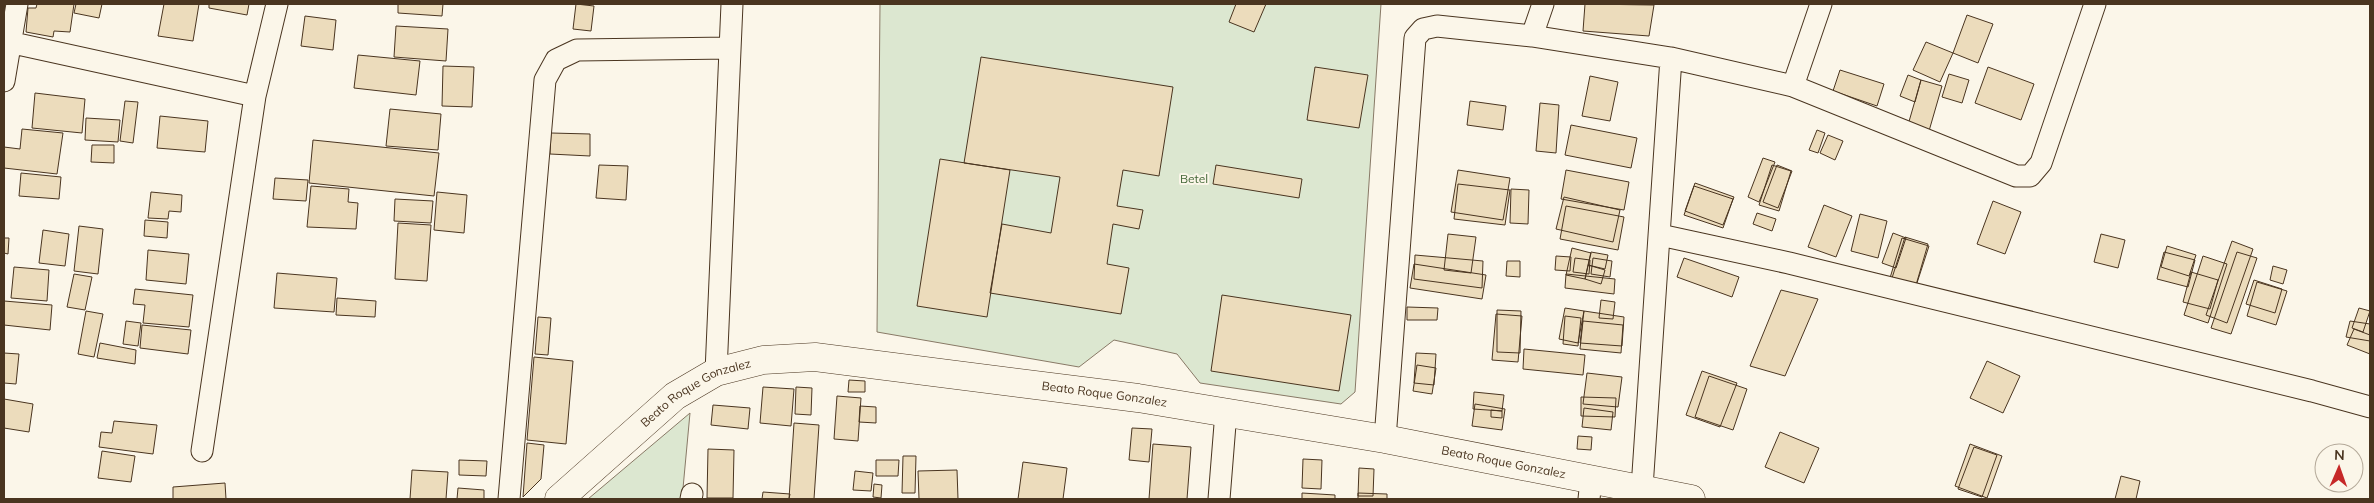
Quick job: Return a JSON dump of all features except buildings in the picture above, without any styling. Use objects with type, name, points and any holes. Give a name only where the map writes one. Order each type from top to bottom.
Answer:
[{"type":"street","points":[[4,81],[7,42],[17,4]]},
{"type":"street","points":[[202,451],[255,96],[277,4]]},
{"type":"street","points":[[716,372],[732,4]]},
{"type":"street","points":[[1532,36],[1543,4]]},
{"type":"street","points":[[1793,86],[1821,4]]},
{"type":"street","points":[[1385,438],[1415,38],[1423,29],[1437,26],[1532,36],[1671,58],[1793,86],[2016,176],[2030,176],[2041,163],[2095,4]]},
{"type":"street","points":[[7,42],[255,96]]},
{"type":"street","points":[[510,499],[545,80],[556,60],[577,50],[730,48]]},
{"type":"street","points":[[1642,488],[1671,58]]},
{"type":"street","points":[[1660,235],[1828,273],[2312,391],[2370,407]]},
{"type":"street","name":"Beato Roque Gonzalez","points":[[559,499],[675,396],[716,372],[763,360],[815,357],[1138,398],[1226,412],[1385,438],[1590,490],[1642,488],[1691,499]]},
{"type":"street","points":[[1219,499],[1226,412]]},
{"type":"green space","name":"Betel","points":[[880,4],[1381,4],[1355,392],[1341,404],[1200,383],[1177,354],[1114,340],[1079,367],[877,332]]},
{"type":"green space","points":[[690,413],[682,499],[588,499]]}]
